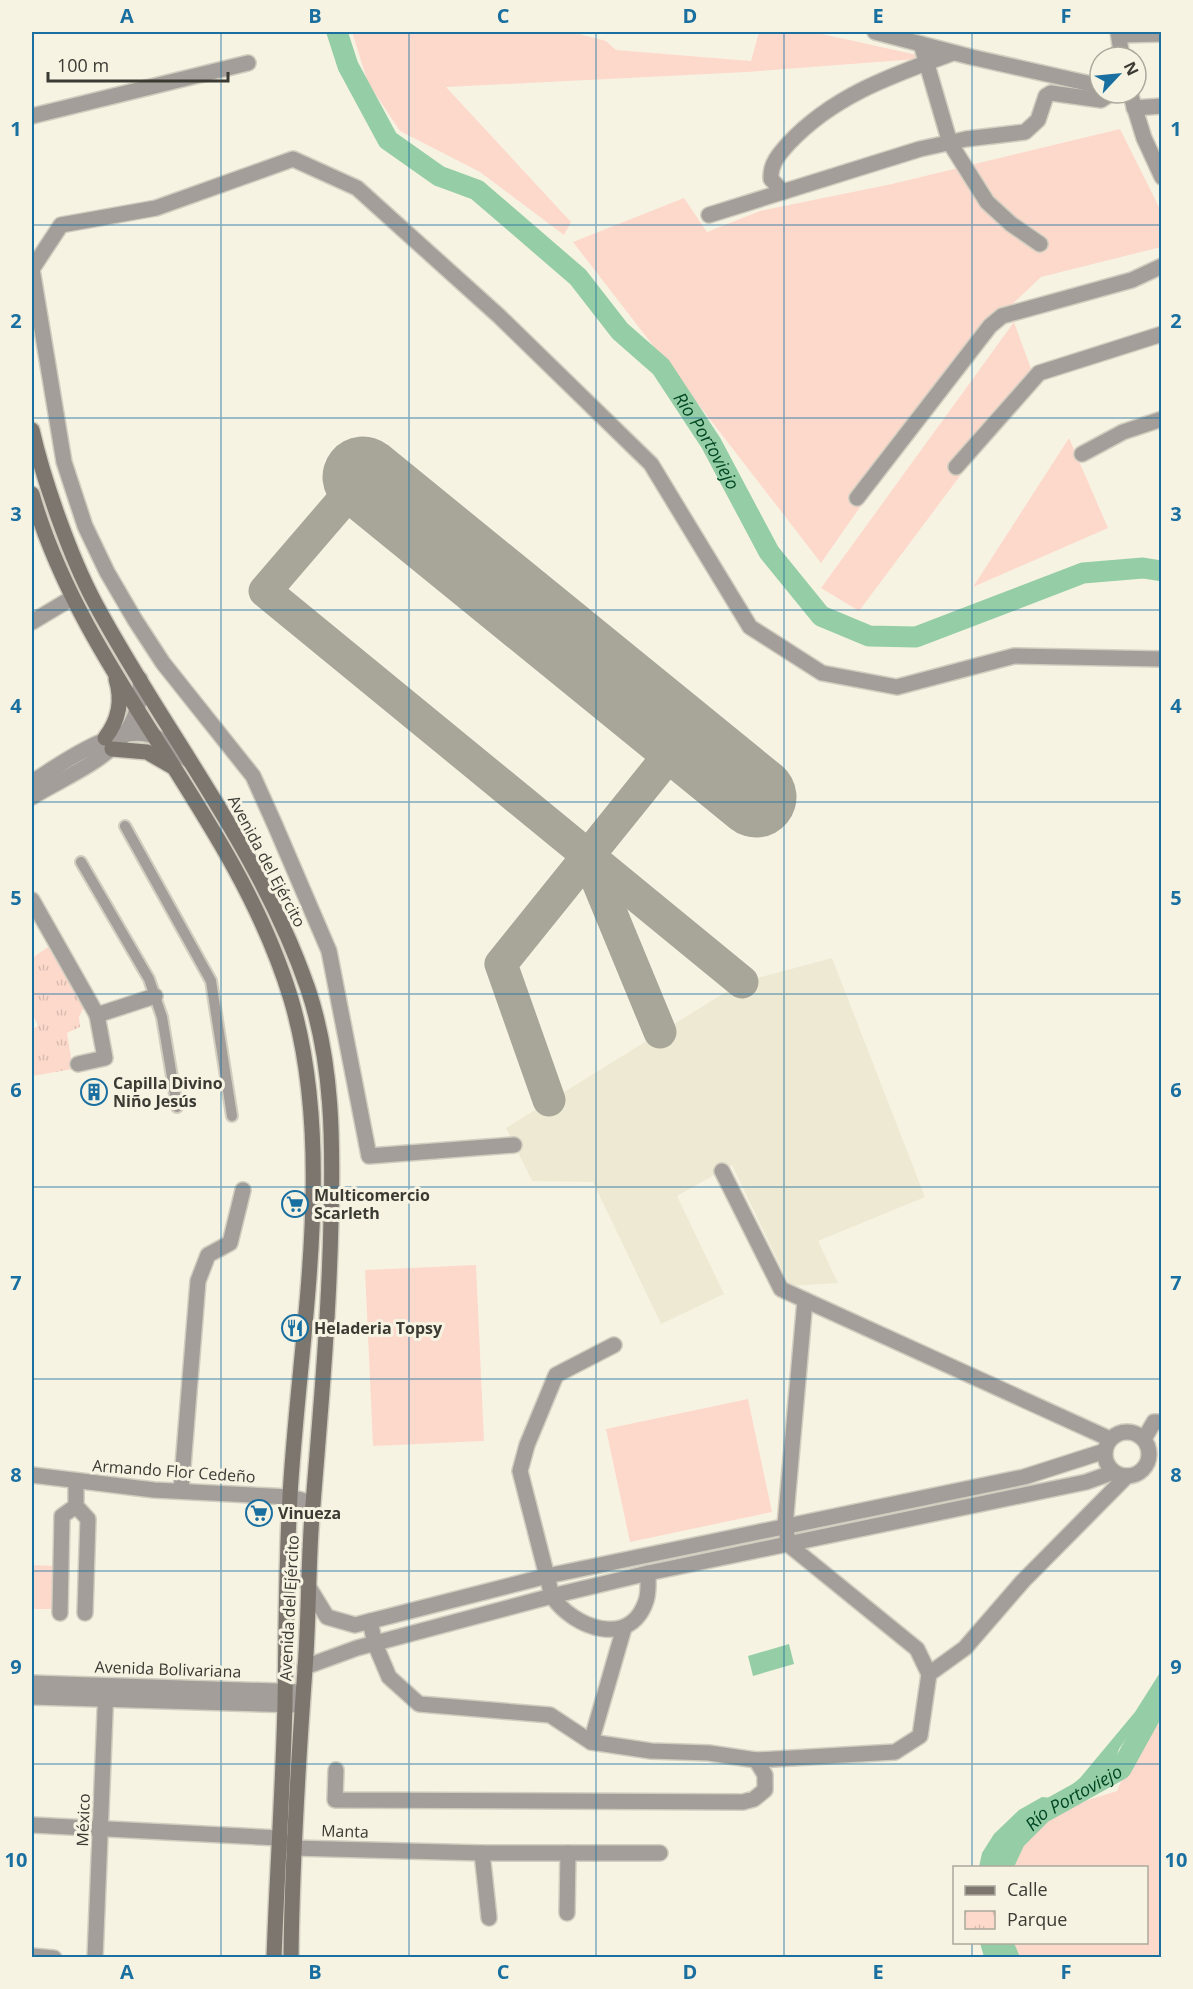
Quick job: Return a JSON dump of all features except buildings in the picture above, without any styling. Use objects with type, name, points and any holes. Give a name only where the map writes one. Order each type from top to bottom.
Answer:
[{"type":"main road","name":"Avenida del Ejército","points":[[32,437],[63,525],[94,600],[140,679],[249,895],[275,953],[291,1001],[306,1072],[314,1150],[313,1201],[290,1497],[285,1698],[274,1958]]},
{"type":"main road","points":[[32,494],[41,528],[72,598],[156,737]]},
{"type":"main road","points":[[110,662],[119,689],[119,707],[108,744],[147,752],[184,766]]},
{"type":"main road","name":"Avenida del Ejército","points":[[184,766],[244,852],[286,934],[309,992],[325,1062],[333,1131],[331,1244],[293,1848],[291,1958]]},
{"type":"street","points":[[875,32],[953,53],[1088,83]]},
{"type":"street","points":[[1119,33],[1161,34]]},
{"type":"street","points":[[921,44],[950,143],[987,202],[1011,224],[1040,244]]},
{"type":"street","points":[[783,192],[775,186],[771,172],[781,153],[806,124],[818,114],[876,81],[953,53]]},
{"type":"street","points":[[32,116],[248,63]]},
{"type":"street","points":[[710,215],[950,143],[1025,132],[1038,120],[1046,96],[1051,93],[1088,98]]},
{"type":"street","points":[[1134,105],[1161,177]]},
{"type":"street","points":[[514,1145],[369,1156],[329,951],[275,825],[252,776],[163,663],[141,629],[107,572],[85,526],[64,462],[32,268],[61,225],[156,208],[293,159],[357,188],[525,341],[651,464],[750,627],[822,673],[897,687],[1014,656],[1161,658]]},
{"type":"street","points":[[857,498],[990,326],[1002,316],[1132,280],[1161,266]]},
{"type":"street","points":[[956,467],[1039,373],[1161,334]]},
{"type":"street","points":[[1082,454],[1123,432],[1161,418]]},
{"type":"street","points":[[32,622],[72,598]]},
{"type":"street","points":[[127,735],[139,708],[140,679]]},
{"type":"street","points":[[32,782],[127,735],[156,737],[184,766]]},
{"type":"street","points":[[32,797],[108,744]]},
{"type":"street","points":[[125,826],[211,981],[232,1116]]},
{"type":"street","points":[[81,862],[149,979],[156,996],[162,1017],[177,1107]]},
{"type":"street","points":[[32,900],[97,1015],[105,1058],[78,1064]]},
{"type":"street","points":[[97,1015],[156,996]]},
{"type":"street","points":[[722,1171],[781,1289],[1108,1445]]},
{"type":"street","points":[[181,1491],[198,1281],[208,1255],[230,1243],[243,1191]]},
{"type":"street","points":[[370,1622],[375,1644],[389,1677],[419,1704],[550,1715],[591,1742],[651,1751],[709,1753],[756,1760],[895,1752],[920,1736],[929,1674],[917,1649],[789,1545],[785,1526],[805,1300]]},
{"type":"street","points":[[614,1345],[556,1375],[520,1471],[552,1596],[560,1608],[575,1620],[601,1630],[624,1628]]},
{"type":"street","points":[[1144,1439],[1159,1420]]},
{"type":"street","points":[[305,1667],[375,1644],[552,1596],[648,1573],[1121,1474],[1140,1472],[1148,1460],[1149,1453],[1144,1439],[1131,1432],[1116,1434],[1108,1445],[1107,1463],[1121,1474]]},
{"type":"street","points":[[308,1586],[327,1617],[355,1625],[547,1576],[1024,1477],[1108,1445]]},
{"type":"street","points":[[929,1674],[965,1648],[1121,1474]]},
{"type":"street","name":"Armando Flor Cedeño","points":[[32,1475],[76,1482],[181,1491],[290,1497],[313,1503]]},
{"type":"street","points":[[76,1482],[76,1506],[88,1519],[85,1613]]},
{"type":"street","points":[[60,1613],[62,1516],[76,1506]]},
{"type":"street","points":[[591,1742],[624,1628],[639,1615],[646,1600],[648,1573]]},
{"type":"street","name":"Avenida Bolivariana","points":[[32,1683],[106,1692],[302,1699]]},
{"type":"street","name":"Avenida Bolivariana","points":[[32,1697],[106,1692]]},
{"type":"street","name":"México","points":[[95,1958],[106,1692]]},
{"type":"street","points":[[336,1770],[335,1800],[743,1802],[754,1799],[765,1790],[765,1775],[756,1760]]},
{"type":"street","points":[[32,1825],[279,1838],[293,1848]]},
{"type":"street","name":"Manta","points":[[293,1848],[482,1853],[660,1853]]},
{"type":"street","points":[[482,1853],[489,1918]]},
{"type":"street","points":[[567,1913],[568,1853]]},
{"type":"street","points":[[32,1956],[54,1958]]},
{"type":"shaded area","points":[[832,958],[925,1197],[818,1241],[838,1283],[790,1286],[732,1165],[677,1196],[724,1294],[661,1324],[593,1182],[532,1181],[506,1128],[742,982]]},
{"type":"green space","points":[[352,32],[572,32],[606,41],[616,50],[751,61],[759,32],[813,32],[931,58],[747,72],[446,87],[571,222],[564,235],[480,172],[400,131],[368,83]]},
{"type":"green space","points":[[1120,129],[1161,211],[1161,247],[1041,277],[982,333],[821,563],[573,242],[684,198],[707,232],[760,211],[892,184]]},
{"type":"green space","points":[[1014,322],[1034,377],[859,611],[821,588]]},
{"type":"green space","points":[[1069,438],[1108,528],[973,587]]},
{"type":"green space","points":[[48,947],[84,1007],[79,1017],[80,1027],[67,1033],[73,1069],[32,1076],[32,1029],[38,1026],[32,1013],[32,958]]},
{"type":"green space","points":[[476,1265],[484,1441],[373,1446],[365,1270]]},
{"type":"green space","points":[[748,1399],[772,1512],[630,1542],[606,1429]]},
{"type":"green space","points":[[32,1565],[57,1566],[56,1609],[32,1609]]},
{"type":"green space","points":[[1161,1700],[1161,1957],[1011,1957],[1007,1944],[1148,1944],[1148,1866],[1006,1866],[1008,1853],[1062,1808],[1117,1791],[1150,1711]]},
{"type":"water","points":[[789,1644],[794,1664],[753,1676],[748,1656]]},
{"type":"water","points":[[1161,1671],[1161,1689],[1119,1749],[1115,1761],[1080,1796],[1044,1818],[1019,1824],[1007,1839],[1001,1866],[979,1866],[982,1853],[994,1834],[1019,1810],[1042,1797],[1053,1798],[1080,1778],[1135,1712]]},
{"type":"water","points":[[980,1944],[1014,1944],[1020,1957],[984,1957]]},
{"type":"waterway","name":"Río Portoviejo","points":[[337,32],[348,66],[388,140],[439,176],[477,190],[578,277],[620,331],[661,367],[711,443],[769,552],[821,616],[869,636],[916,637],[1083,573],[1143,568],[1162,571]]},
{"type":"waterway","name":"Río Portoviejo","points":[[1003,1866],[1015,1840],[1042,1813],[1121,1769],[1162,1695]]},
{"type":"taxiway","points":[[363,477],[265,591],[742,982]]},
{"type":"taxiway","points":[[549,1100],[501,964],[683,738]]},
{"type":"taxiway","points":[[589,860],[660,1032]]},
{"type":"runway","points":[[363,477],[756,797]]},
{"type":"place","name":"Capilla Divino Niño Jesús","points":[[94,1092]]},
{"type":"place","name":"Multicomercio Scarleth","points":[[295,1204]]},
{"type":"place","name":"Heladeria Topsy","points":[[295,1328]]},
{"type":"place","name":"Vinueza","points":[[259,1513]]}]
